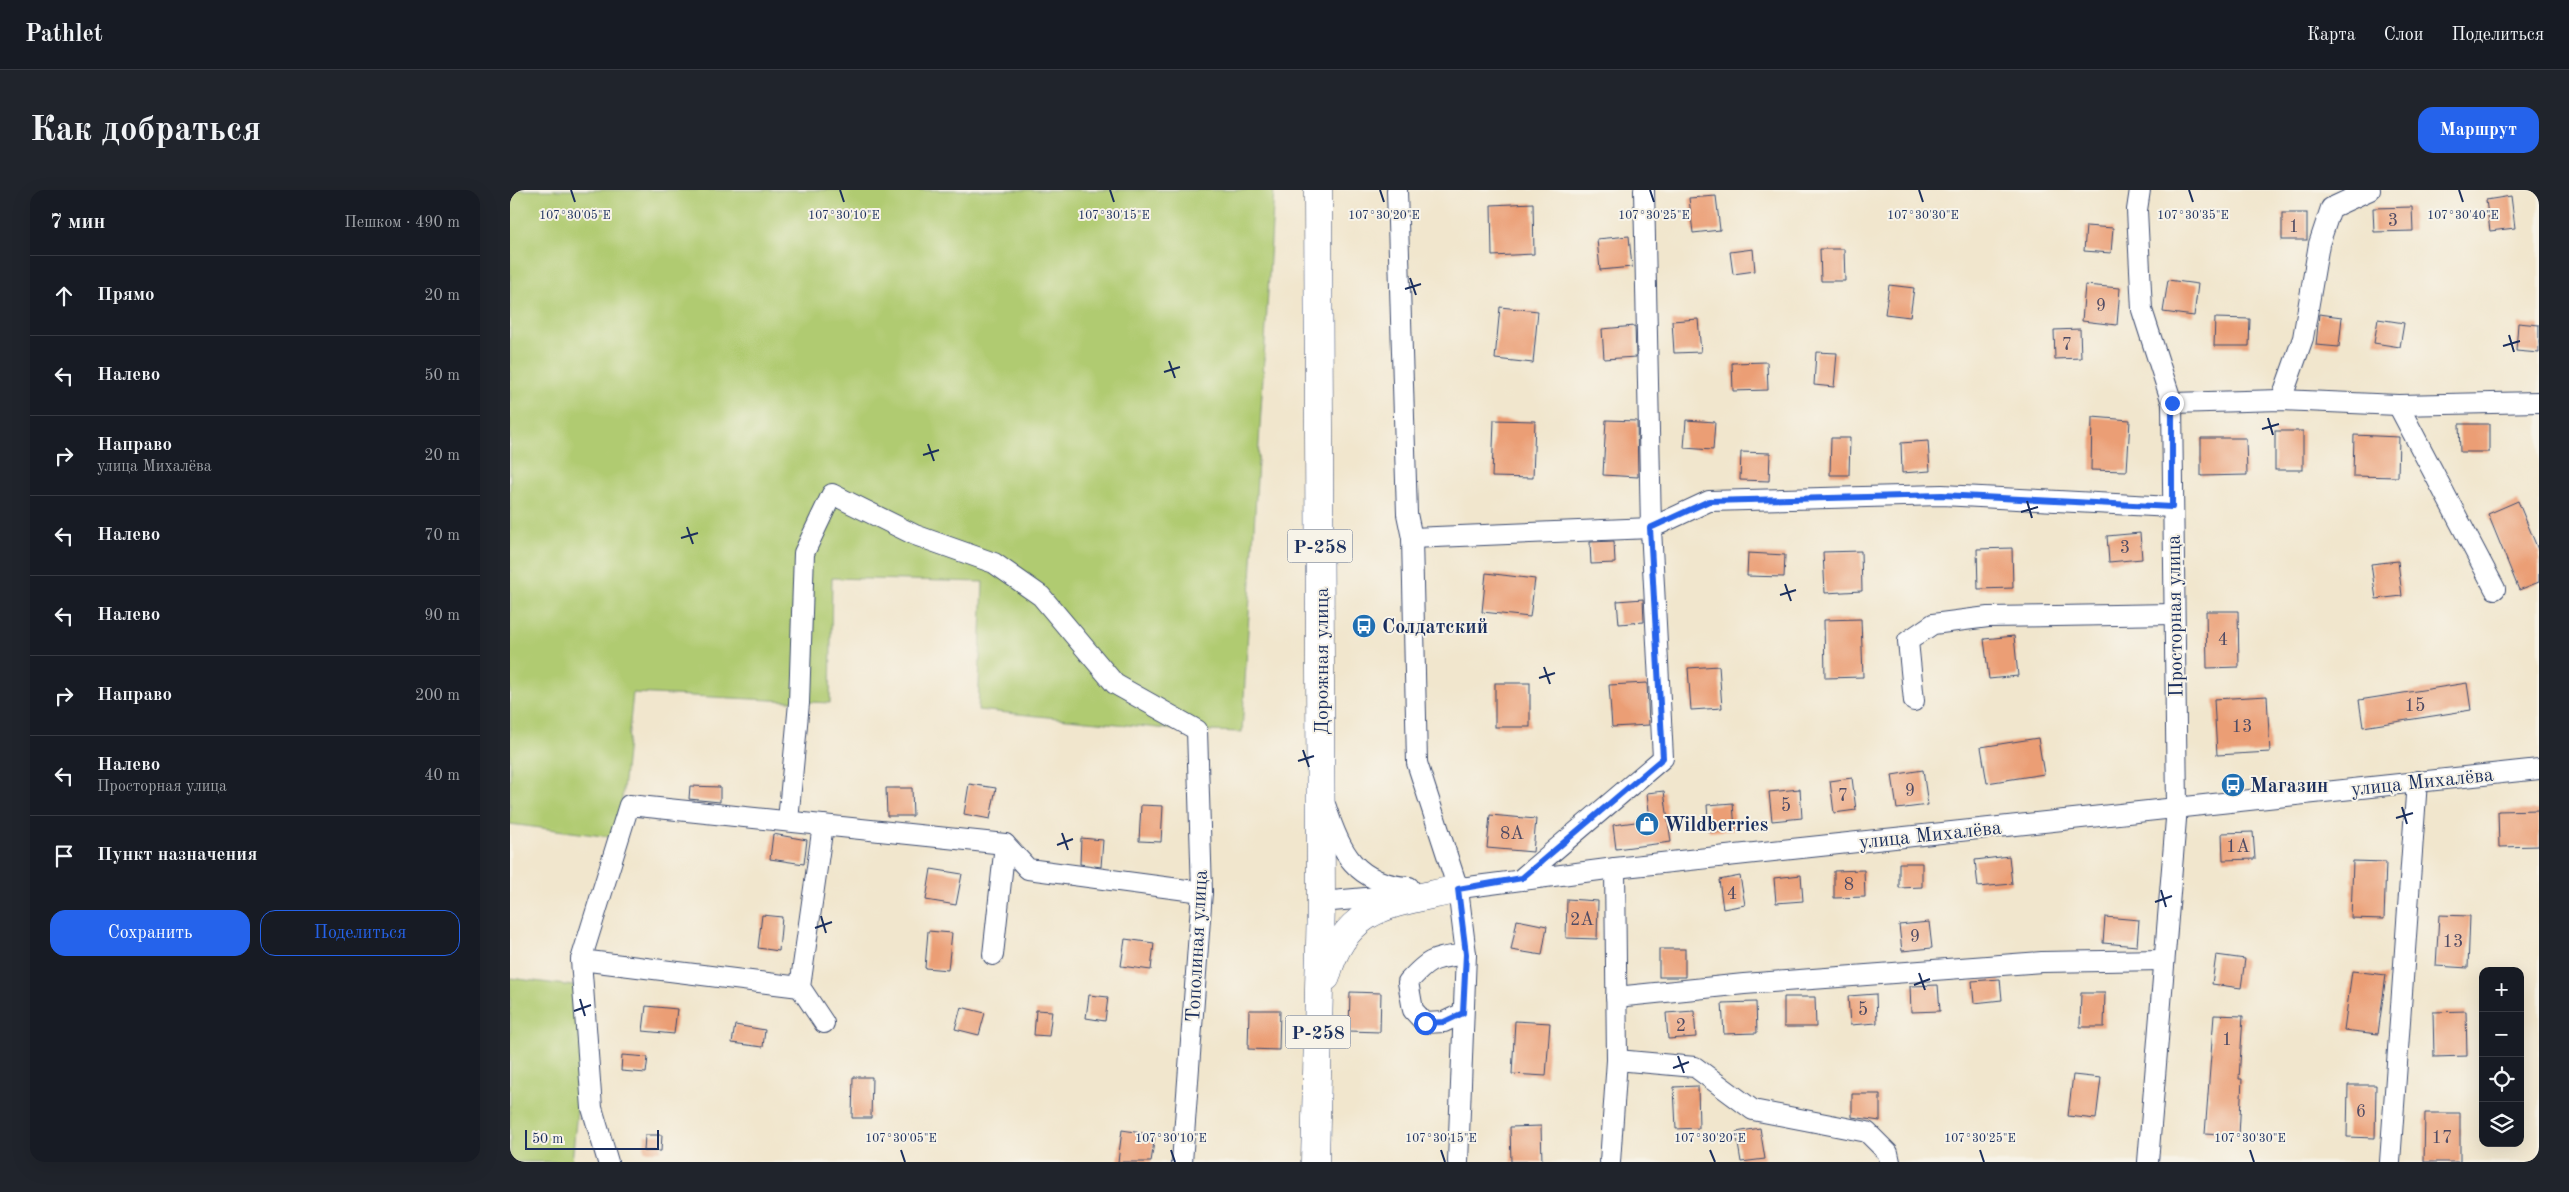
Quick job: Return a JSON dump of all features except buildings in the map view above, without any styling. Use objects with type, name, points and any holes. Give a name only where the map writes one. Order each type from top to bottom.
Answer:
[{"type":"highway","name":"Дорожная улица","points":[[1315,1162],[1321,902],[1318,190]]},
{"type":"highway","points":[[1319,1005],[1329,968],[1340,943],[1353,924],[1375,910],[1458,889]]},
{"type":"street","points":[[1397,190],[1407,514],[1412,538],[1417,763],[1458,889],[1466,954],[1458,1162]]},
{"type":"street","points":[[1522,878],[1663,758],[1650,528],[1644,190]]},
{"type":"street","name":"Просторная улица","points":[[2140,190],[2137,210],[2142,310],[2172,403],[2177,807],[2148,1162]]},
{"type":"street","points":[[2281,400],[2303,338],[2319,244],[2331,208],[2370,190]]},
{"type":"street","points":[[2172,403],[2281,400],[2398,405],[2539,402]]},
{"type":"street","points":[[2398,405],[2496,589]]},
{"type":"street","name":"Тополиная улица","points":[[788,821],[799,703],[804,553],[832,494],[915,535],[994,563],[1041,596],[1115,684],[1197,730],[1202,892],[1182,1162]]},
{"type":"street","points":[[1412,538],[1650,528],[1709,501],[1942,495],[2172,507]]},
{"type":"street","points":[[1914,701],[1908,641],[1933,624],[1988,616],[2174,614]]},
{"type":"street","name":"улица Михалёва","points":[[1321,902],[1458,889],[1522,878],[2539,769]]},
{"type":"street","points":[[2390,1162],[2417,781]]},
{"type":"street","points":[[1321,792],[1340,845],[1354,867],[1376,880],[1402,886],[1458,889]]},
{"type":"street","points":[[608,1162],[592,1108],[581,960],[629,805],[1005,844],[1028,869],[1202,892]]},
{"type":"street","points":[[823,825],[800,987],[824,1023]]},
{"type":"street","points":[[993,955],[1005,844]]},
{"type":"street","points":[[1610,1162],[1617,1060],[1615,868]]},
{"type":"street","points":[[1463,1013],[1444,1022],[1425,1023],[1413,1010],[1408,982],[1426,963],[1438,958],[1466,954]]},
{"type":"street","points":[[581,960],[800,987]]},
{"type":"street","points":[[1616,997],[1744,984],[2042,962],[2164,960]]},
{"type":"street","points":[[1617,1060],[1695,1067],[1753,1110],[1867,1132],[1888,1153],[1890,1162]]},
{"type":"green space","points":[[510,190],[1274,190],[1242,732],[1177,730],[978,710],[983,582],[832,578],[830,703],[633,693],[618,838],[510,824]]},
{"type":"green space","points":[[510,978],[589,988],[572,1162],[510,1162]]},
{"type":"place","name":"Солдатский","points":[[1364,626]]},
{"type":"place","name":"Магазин","points":[[2233,785]]},
{"type":"place","name":"Wildberries","points":[[1647,824]]},
{"type":"route","points":[[1425,1023],[1444,1022],[1463,1013],[1466,954],[1458,889],[1522,878],[1663,758],[1650,528],[1709,501],[1942,495],[2172,507],[2172,403]]}]
